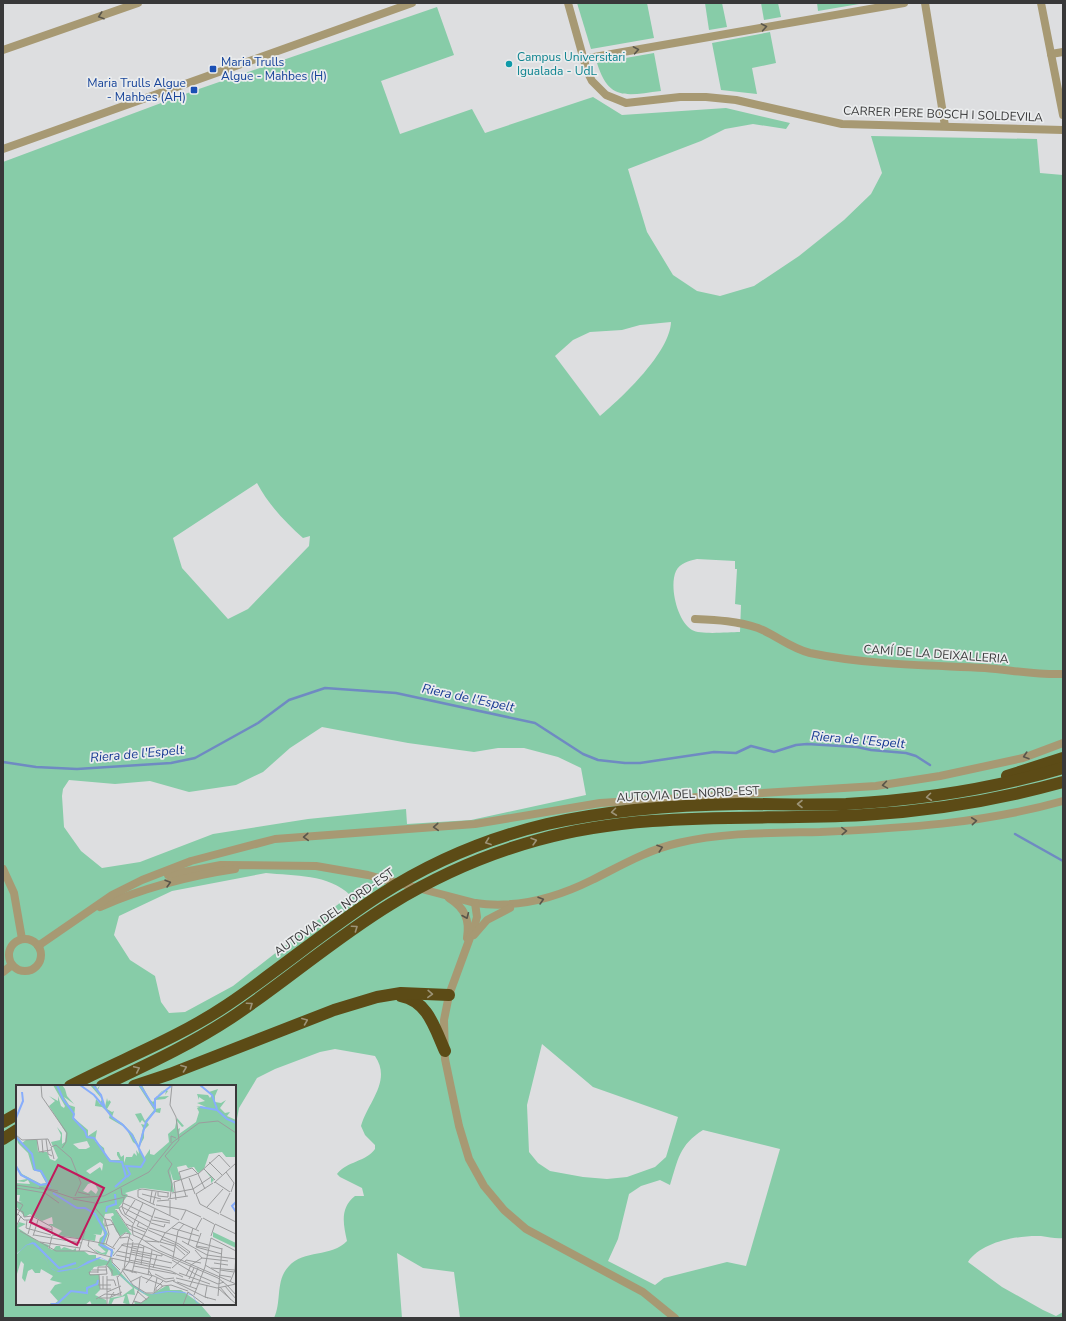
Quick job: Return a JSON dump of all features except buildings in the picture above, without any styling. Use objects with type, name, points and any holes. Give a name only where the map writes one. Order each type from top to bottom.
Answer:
[{"type":"highway","points":[[947,795],[1063,758]]},
{"type":"highway","name":"AUTOVIA DEL NORD-EST","points":[[72,1085],[180,1032],[219,1010],[344,919],[409,877],[459,853],[499,838],[547,824],[634,810],[740,804],[843,804],[910,800],[947,795],[1016,782],[1063,768]]},
{"type":"highway","name":"AUTOVIA DEL NORD-EST","points":[[104,1085],[208,1033],[247,1007],[391,904],[437,879],[511,848],[569,832],[632,822],[698,818],[829,816],[896,813],[991,800],[1063,782]]},
{"type":"highway","points":[[137,1085],[170,1074],[334,1010],[383,995],[402,993],[449,995]]},
{"type":"highway","points":[[383,995],[408,998],[421,1007],[433,1023],[445,1051]]},
{"type":"highway","points":[[3,1122],[16,1115]]},
{"type":"highway","points":[[3,1139],[16,1131]]},
{"type":"street","points":[[3,50],[138,3]]},
{"type":"street","points":[[3,149],[412,3]]},
{"type":"street","points":[[568,3],[583,59],[904,3]]},
{"type":"street","points":[[925,3],[945,126]]},
{"type":"street","points":[[1041,3],[1063,115]]},
{"type":"street","points":[[1051,54],[1063,52]]},
{"type":"street","name":"CARRER PERE BOSCH I SOLDEVILA","points":[[583,59],[592,81],[606,95],[626,103],[680,97],[706,97],[736,100],[842,124],[1063,130]]},
{"type":"street","name":"CAMÍ DE LA DEIXALLERIA","points":[[696,619],[729,621],[772,635],[795,648],[809,652],[868,662],[925,667],[984,668],[1041,674],[1063,674]]},
{"type":"street","points":[[38,946],[79,916],[117,892],[142,880],[191,861],[275,839],[475,824],[600,803],[876,786],[940,776],[1023,758],[1063,743]]},
{"type":"street","points":[[466,945],[487,920],[495,914],[517,905],[556,895],[590,881],[661,847],[693,839],[739,835],[907,828],[989,819],[1063,801]]},
{"type":"street","points":[[117,892],[190,869],[221,865],[316,866],[368,875],[475,903],[491,906],[517,905]]},
{"type":"street","points":[[79,916],[146,889],[178,880],[264,865]]},
{"type":"street","points":[[3,869],[14,893],[22,939]]},
{"type":"street","points":[[445,895],[457,903],[465,913],[469,925],[466,945]]},
{"type":"street","points":[[475,903],[477,917],[449,995],[444,1020],[445,1051],[458,1126],[469,1159],[484,1186],[504,1210],[526,1229],[643,1292],[675,1318]]},
{"type":"street","points":[[22,939],[32,940],[38,946],[41,951],[40,961],[33,969],[22,970],[12,965],[9,954],[13,944],[22,939]]},
{"type":"street","points":[[3,972],[12,965]]},
{"type":"green space","points":[[577,3],[647,3],[654,38],[591,49]]},
{"type":"green space","points":[[705,3],[722,3],[727,27],[709,30]]},
{"type":"green space","points":[[761,3],[778,3],[781,17],[764,20]]},
{"type":"green space","points":[[817,3],[865,3],[818,11]]},
{"type":"green space","points":[[437,7],[454,55],[381,81],[400,134],[472,109],[485,133],[593,97],[622,115],[726,108],[790,123],[786,129],[753,124],[725,129],[701,141],[628,169],[647,232],[673,275],[697,291],[720,296],[754,286],[799,256],[844,220],[871,194],[882,173],[871,136],[1037,139],[1040,173],[1063,175],[1063,1238],[1032,1236],[1001,1241],[982,1249],[968,1262],[1002,1287],[1043,1310],[1056,1316],[1063,1312],[1063,1318],[460,1318],[454,1272],[423,1268],[397,1253],[402,1318],[274,1318],[278,1305],[280,1284],[289,1266],[302,1258],[326,1252],[341,1246],[347,1241],[344,1228],[345,1211],[350,1201],[355,1196],[364,1196],[362,1188],[337,1174],[346,1166],[367,1157],[375,1149],[375,1145],[365,1135],[361,1126],[380,1083],[380,1065],[375,1056],[335,1049],[320,1052],[275,1069],[257,1078],[239,1108],[236,1124],[236,1085],[16,1085],[16,1305],[201,1305],[212,1318],[3,1318],[3,162],[196,90]],"holes":[[[671,322],[669,334],[663,347],[654,360],[621,398],[600,416],[555,356],[573,340],[590,332],[622,330],[640,325]],[[257,483],[261,491],[277,512],[290,526],[303,538],[310,536],[309,546],[248,609],[228,619],[182,568],[173,538]],[[697,559],[735,561],[735,569],[737,569],[735,604],[741,605],[740,632],[696,632],[692,630],[682,619],[678,611],[674,594],[674,577],[680,566]],[[322,727],[408,743],[474,752],[498,748],[524,748],[558,757],[581,768],[586,795],[471,820],[407,824],[406,809],[308,819],[213,834],[140,862],[102,868],[81,851],[64,827],[62,796],[63,789],[69,780],[115,784],[150,781],[189,792],[236,785],[263,772],[290,748]],[[266,873],[311,877],[332,883],[342,888],[350,895],[233,986],[185,1012],[169,1013],[161,1002],[155,976],[130,960],[114,935],[119,916],[172,891]],[[542,1044],[593,1087],[678,1117],[666,1157],[655,1167],[627,1177],[607,1179],[583,1177],[550,1171],[538,1163],[529,1152],[527,1105]],[[703,1130],[780,1149],[746,1266],[727,1262],[664,1278],[655,1285],[608,1261],[618,1239],[629,1194],[641,1186],[660,1180],[670,1185],[680,1154],[684,1147]]]},
{"type":"green space","points":[[770,32],[776,63],[752,68],[757,94],[721,90],[712,43]]},
{"type":"green space","points":[[654,53],[661,91],[629,94],[614,90],[607,84],[597,63]]},
{"type":"waterway","name":"Riera de l'Espelt","points":[[3,762],[36,767],[77,769],[171,763],[195,758],[258,723],[289,700],[325,688],[396,693],[535,723],[583,754],[598,760],[640,763],[714,752],[736,753],[751,746],[774,752],[796,745],[807,744],[857,747],[871,750],[906,753],[916,756],[930,765]]},
{"type":"waterway","name":"Riera de l'Espelt","points":[[1015,834],[1063,861]]},
{"type":"place","name":"Campus Universitari Igualada - UdL","points":[[509,64]]},
{"type":"place","name":"Maria Trulls Algue - Mahbes (H)","points":[[213,69]]},
{"type":"place","name":"Maria Trulls Algue - Mahbes (AH)","points":[[194,90]]}]
